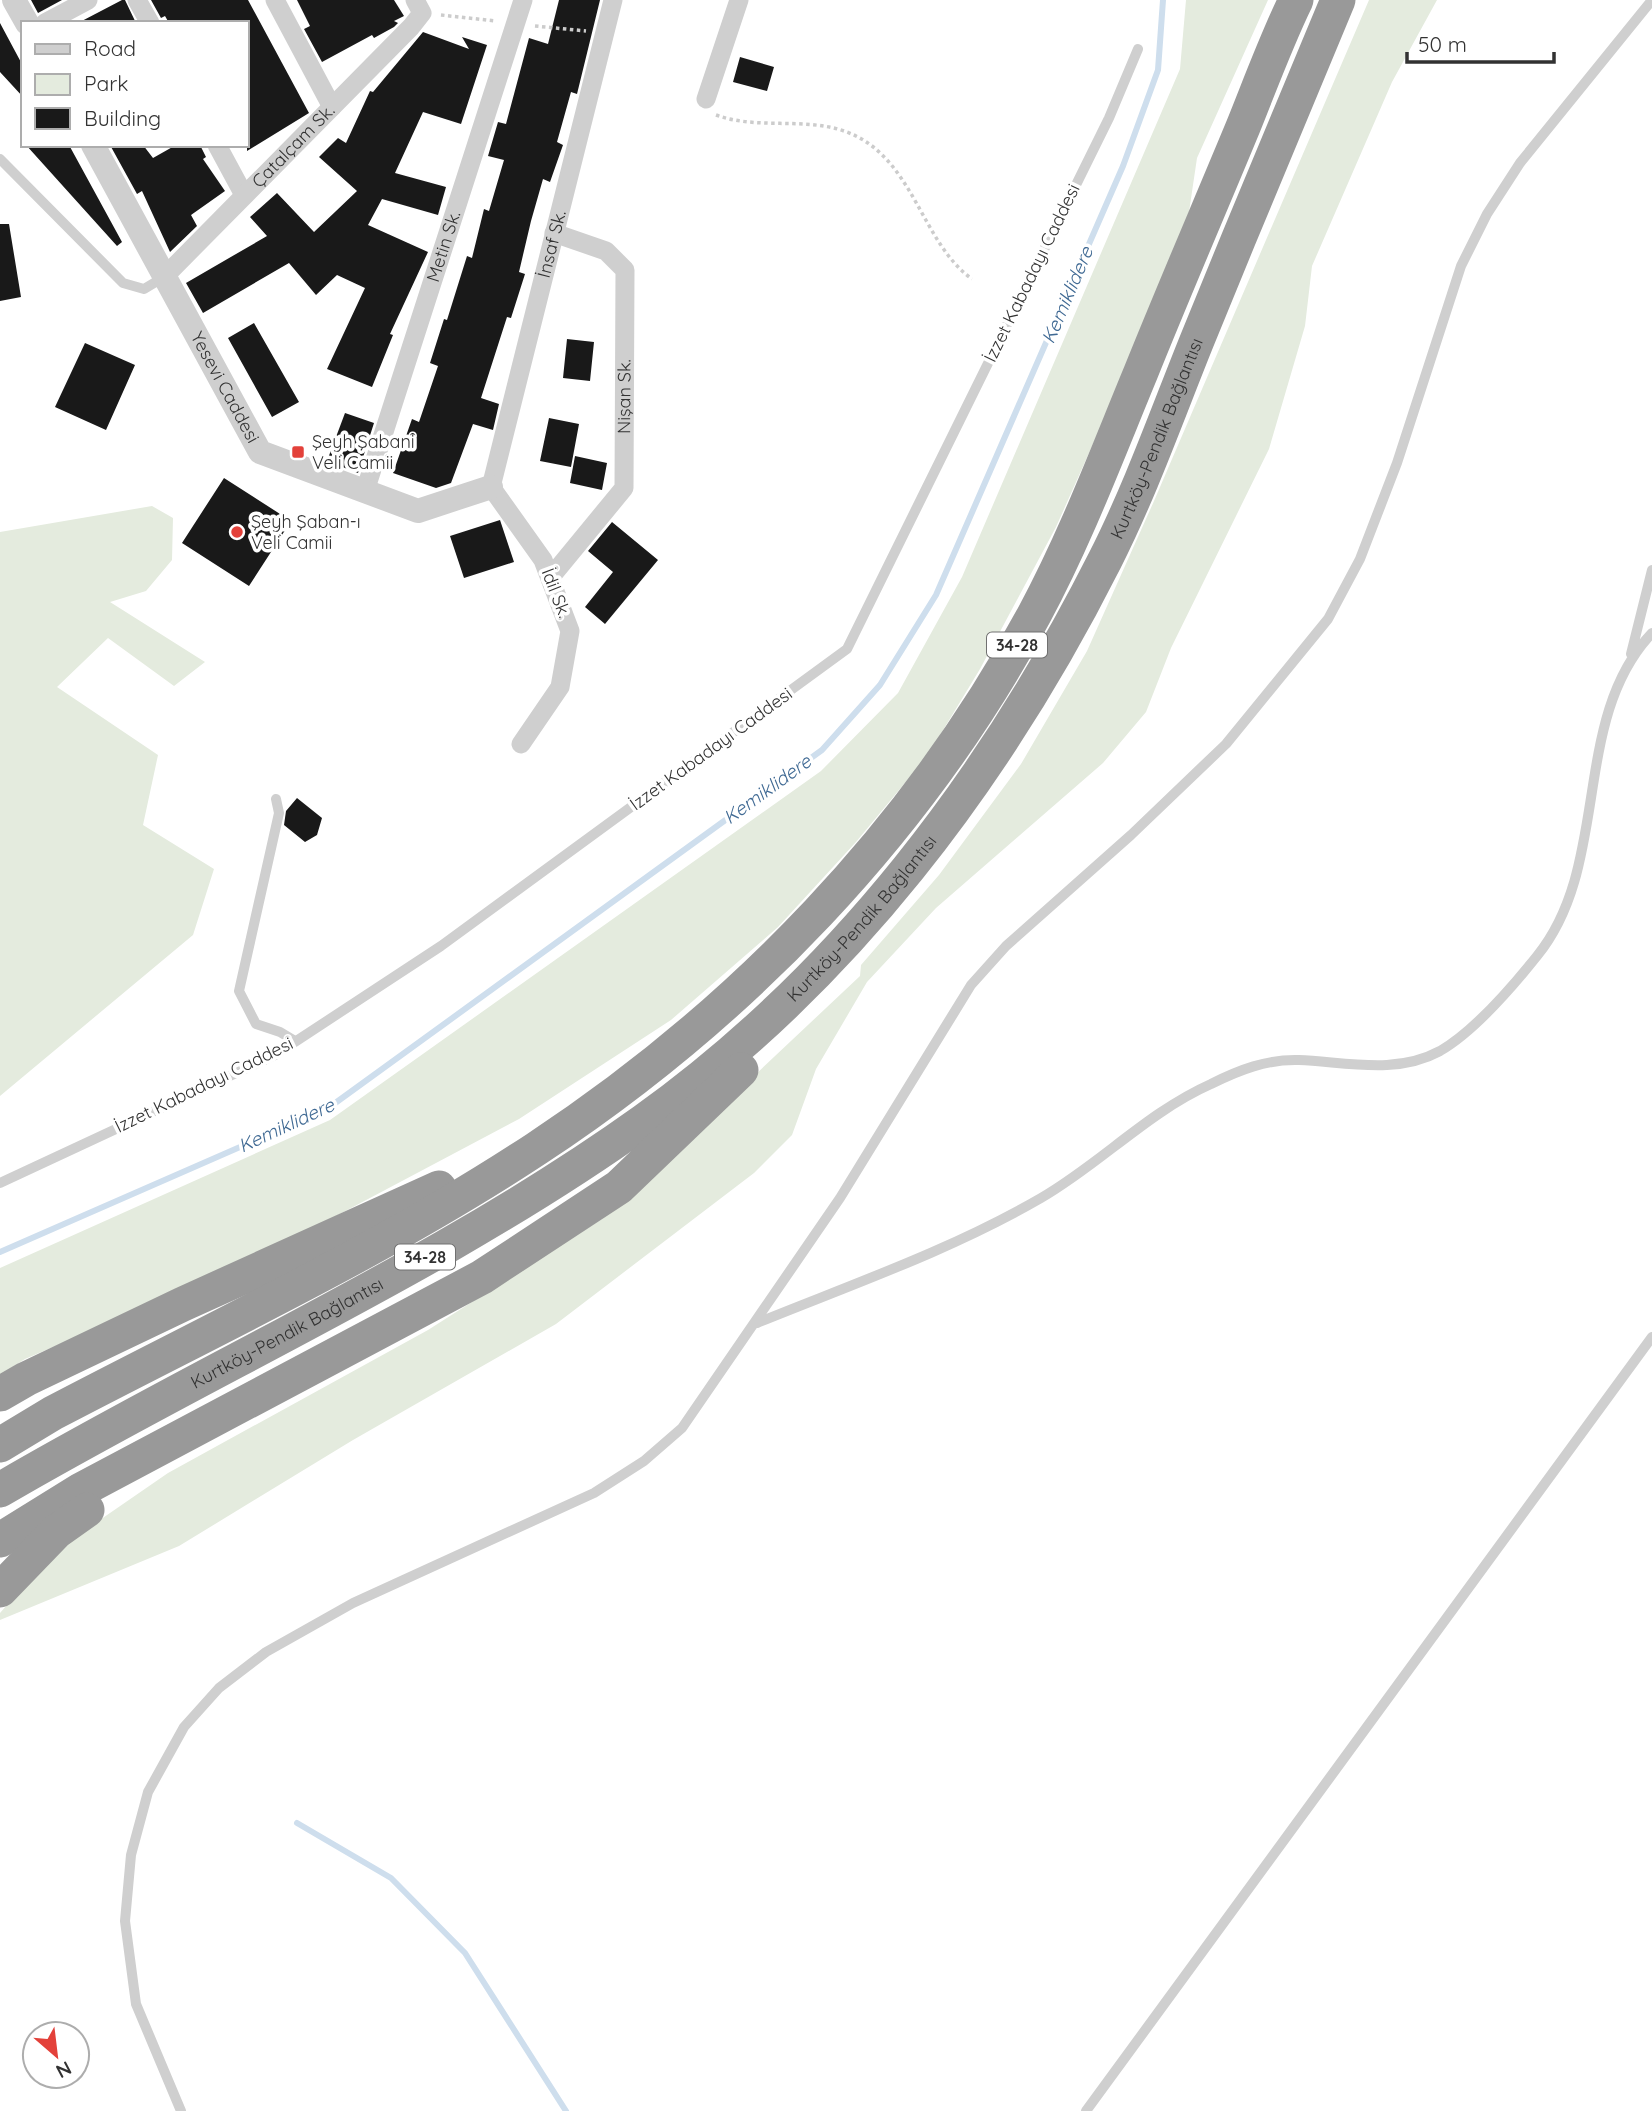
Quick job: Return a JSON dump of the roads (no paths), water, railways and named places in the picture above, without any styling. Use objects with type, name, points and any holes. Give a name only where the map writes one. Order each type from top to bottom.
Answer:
[{"type":"highway","name":"Kurtköy-Pendik Bağlantısı","points":[[0,1445],[53,1413],[395,1235],[537,1149],[639,1076],[710,1019],[781,951],[849,880],[923,790],[993,687],[1035,613],[1087,507],[1296,0]]},
{"type":"highway","name":"Kurtköy-Pendik Bağlantısı","points":[[0,1490],[536,1195],[648,1119],[730,1052],[816,974],[871,913],[949,818],[1017,720],[1107,556],[1338,0]]},
{"type":"highway","points":[[0,1540],[81,1490],[482,1277],[619,1187],[766,1046],[816,974]]},
{"type":"highway","points":[[0,1394],[26,1378],[389,1209],[537,1149]]},
{"type":"highway","points":[[0,1590],[56,1532],[111,1493],[436,1302]]},
{"type":"street","points":[[14,0],[25,21]]},
{"type":"street","points":[[49,21],[88,0]]},
{"type":"street","points":[[137,0],[149,21]]},
{"type":"street","points":[[275,0],[332,107]]},
{"type":"street","name":"Metin Sk.","points":[[365,491],[523,0]]},
{"type":"street","name":"İnsaf Sk.","points":[[491,487],[613,0]]},
{"type":"street","points":[[706,99],[739,0]]},
{"type":"street","name":"Çatalçam Sk.","points":[[164,277],[332,107],[418,6]]},
{"type":"street","name":"Yesevi Caddesi","points":[[94,147],[260,452],[418,512],[491,487]]},
{"type":"street","points":[[218,147],[244,195]]},
{"type":"street","name":"Nişan Sk.","points":[[550,578],[624,488],[625,270],[606,251],[554,233]]},
{"type":"street","name":"İdil Sk.","points":[[491,487],[543,560],[570,631],[561,687],[521,744]]},
{"type":"lane","points":[[181,2111],[136,2004],[125,1921],[131,1855],[148,1792],[184,1727],[219,1688],[266,1653],[353,1603],[594,1493],[644,1461],[682,1428],[840,1198],[971,985],[1006,946],[1131,835],[1226,744],[1328,619],[1364,547],[1397,463],[1461,266],[1487,214],[1520,163],[1651,0]]},
{"type":"lane","name":"İzzet Kabadayı Caddesi","points":[[0,1183],[275,1055],[441,946],[847,649],[1109,118],[1138,50]]},
{"type":"lane","points":[[0,159],[123,283],[144,289],[164,277]]},
{"type":"lane","points":[[756,1323],[979,1234],[1046,1195],[1192,1092],[1252,1065],[1298,1060],[1345,1066],[1388,1065],[1417,1060],[1441,1050],[1477,1020],[1538,955],[1557,926],[1575,883],[1605,732],[1631,656],[1652,570]]},
{"type":"lane","points":[[1631,656],[1652,633]]},
{"type":"lane","points":[[276,799],[279,813],[239,991],[256,1024],[280,1032],[295,1041]]},
{"type":"lane","points":[[1086,2111],[1652,1337]]},
{"type":"waterway","name":"Kemiklidere","points":[[0,1252],[327,1109],[822,750],[880,685],[936,595],[1123,166],[1158,70],[1163,0]]},
{"type":"waterway","points":[[297,1823],[391,1878],[465,1953],[566,2111]]},
{"type":"place","name":"Şeyh Şabani Veli Camii","points":[[298,452]]},
{"type":"place","name":"Şeyh Şaban-ı Veli Camii","points":[[237,532]]}]
